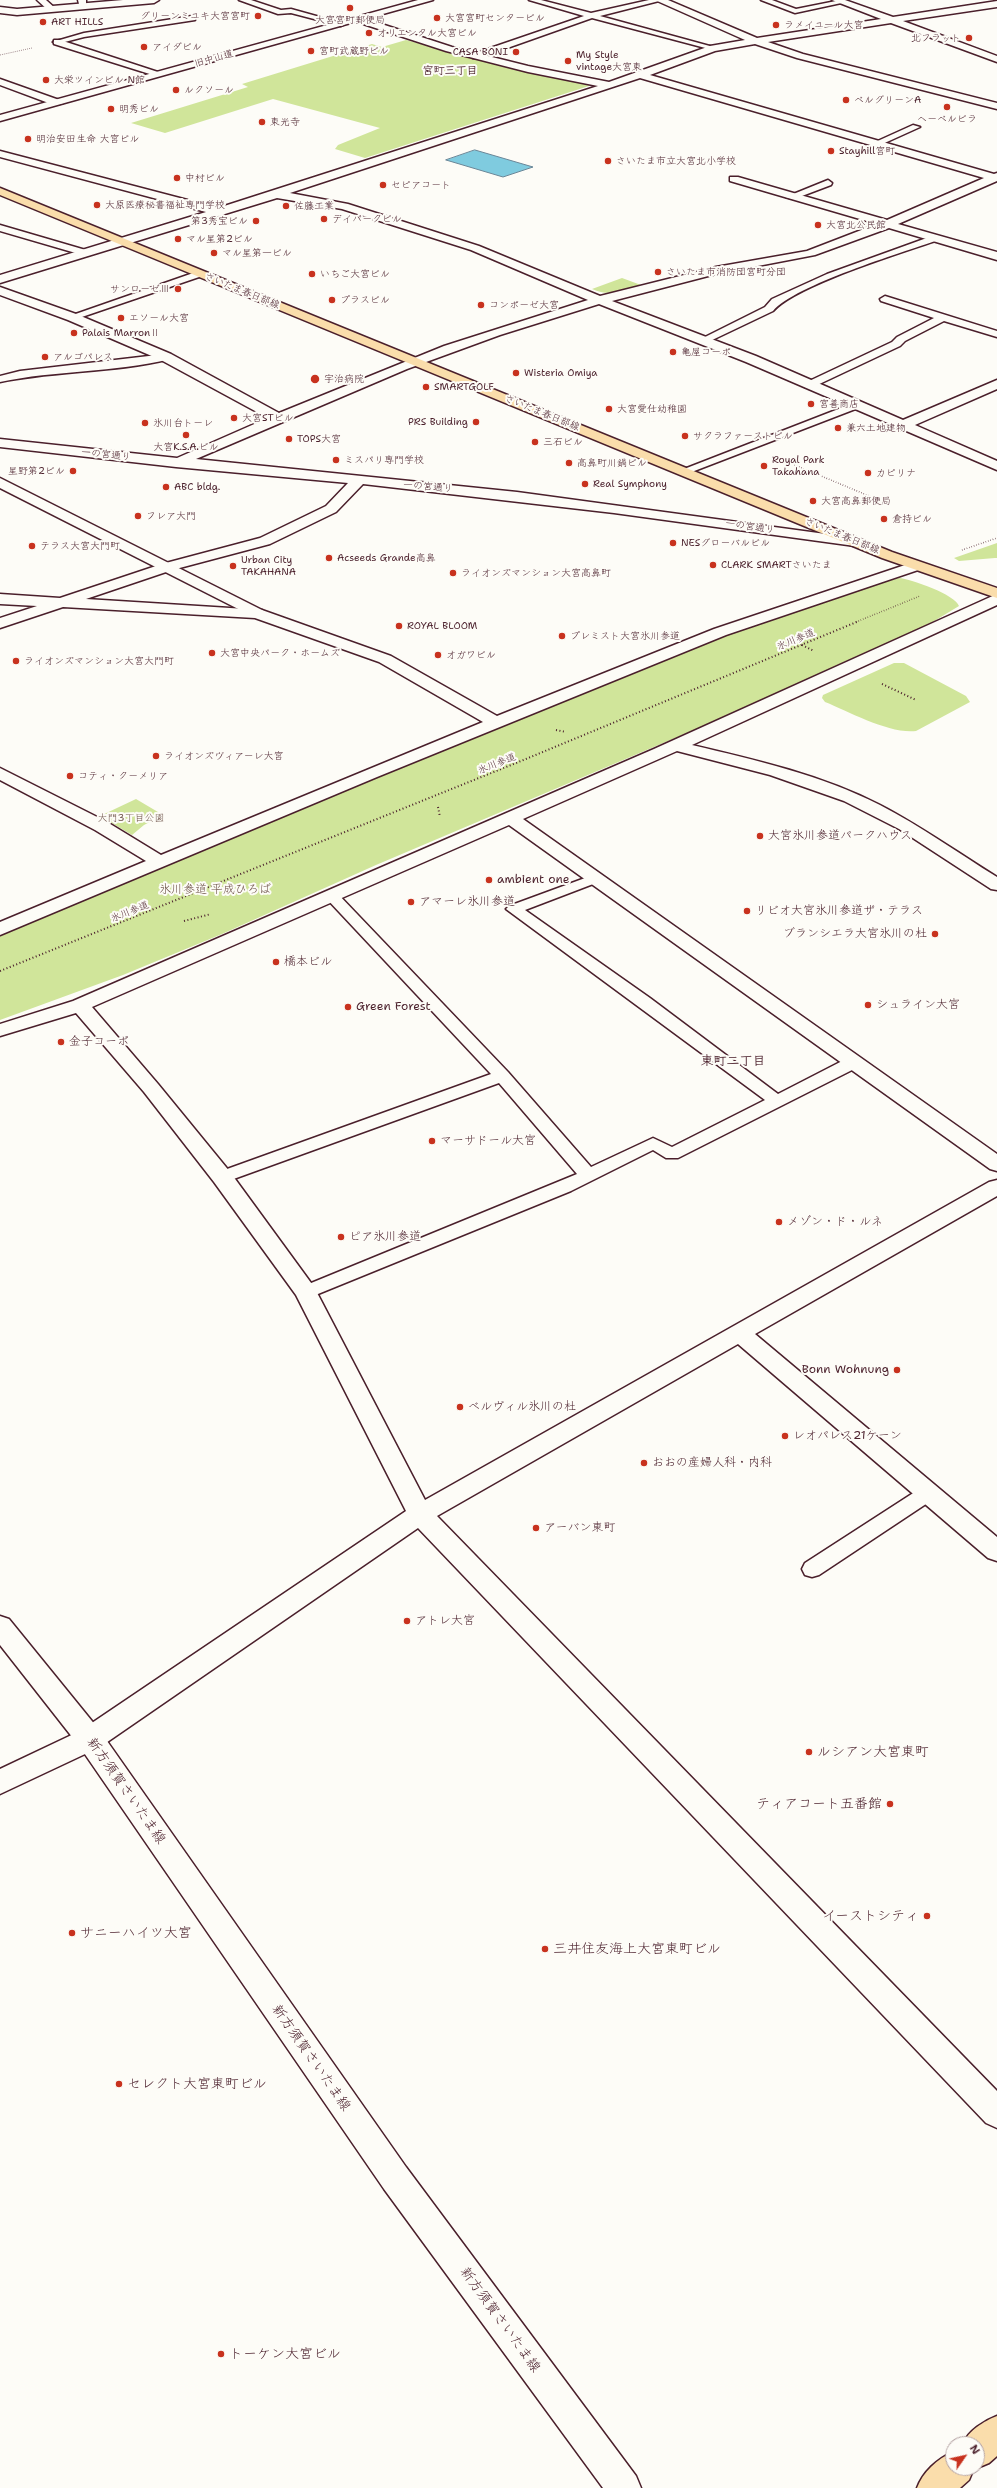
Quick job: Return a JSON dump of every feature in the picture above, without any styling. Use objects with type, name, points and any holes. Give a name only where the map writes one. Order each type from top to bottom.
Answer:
[{"type":"main road","name":"さいたま春日部線","points":[[0,191],[199,274],[685,471],[855,542],[916,566],[997,593]]},
{"type":"main road","points":[[985,2444],[997,2433]]},
{"type":"main road","points":[[934,2488],[948,2476]]},
{"type":"street","points":[[0,16],[17,12],[52,9],[82,3],[154,0]]},
{"type":"street","name":"旧中山道","points":[[0,118],[428,0]]},
{"type":"street","points":[[660,0],[755,41],[800,56],[997,106]]},
{"type":"street","points":[[840,1],[892,22],[997,59]]},
{"type":"street","points":[[2,277],[123,242],[277,194],[605,84],[640,75],[713,48],[892,22],[997,4]]},
{"type":"street","points":[[0,10],[17,12]]},
{"type":"street","points":[[357,19],[476,56],[605,84]]},
{"type":"street","points":[[57,42],[159,74]]},
{"type":"street","points":[[640,75],[875,144],[996,177]]},
{"type":"street","points":[[0,82],[58,102]]},
{"type":"street","points":[[0,154],[219,212]]},
{"type":"street","points":[[176,463],[278,418],[500,331],[702,274],[758,265],[809,253],[996,177]]},
{"type":"street","points":[[734,179],[882,224],[997,256]]},
{"type":"street","points":[[277,194],[344,206],[388,218],[475,248],[602,301],[704,340],[854,406],[997,466]]},
{"type":"street","points":[[0,291],[72,317],[166,357],[278,418]]},
{"type":"street","points":[[902,426],[997,384]]},
{"type":"street","name":"一の宮通り","points":[[0,443],[176,463],[469,491],[653,513],[855,542]]},
{"type":"street","points":[[0,623],[168,567],[265,541],[331,509],[359,480]]},
{"type":"street","points":[[0,482],[257,613],[385,659],[497,723]]},
{"type":"street","points":[[0,929],[371,773],[720,632],[916,566]]},
{"type":"street","points":[[0,599],[55,604],[257,613]]},
{"type":"street","points":[[0,1030],[80,1006],[331,895],[676,746],[924,634],[997,599]]},
{"type":"street","points":[[676,746],[830,788],[873,808],[923,836],[996,883]]},
{"type":"street","points":[[0,773],[101,826],[161,862]]},
{"type":"street","points":[[511,818],[997,1164]]},
{"type":"street","points":[[80,1006],[151,1088],[222,1177],[306,1292],[420,1514],[997,2113]]},
{"type":"street","points":[[0,1782],[90,1739],[420,1514],[997,1187]]},
{"type":"street","points":[[739,1333],[997,1551]]},
{"type":"street","name":"新方須賀さいたま線","points":[[0,1626],[90,1739],[395,2178],[624,2488]]},
{"type":"lane","points":[[41,0],[52,9]]},
{"type":"lane","points":[[243,0],[281,12],[291,11],[341,24]]},
{"type":"lane","points":[[533,0],[713,48]]},
{"type":"lane","points":[[476,56],[593,15],[660,0]]},
{"type":"lane","points":[[765,0],[795,11],[840,1]]},
{"type":"lane","points":[[57,42],[84,35],[192,18]]},
{"type":"lane","points":[[875,144],[916,127]]},
{"type":"lane","points":[[791,196],[828,183]]},
{"type":"lane","points":[[0,228],[86,253]]},
{"type":"lane","points":[[704,340],[769,310],[776,302],[830,276],[935,238]]},
{"type":"lane","points":[[72,317],[199,274]]},
{"type":"lane","points":[[885,299],[997,334]]},
{"type":"lane","points":[[809,385],[896,344],[901,339],[943,317]]},
{"type":"lane","points":[[0,379],[39,371],[138,363],[166,357]]},
{"type":"lane","points":[[685,471],[854,406]]},
{"type":"lane","points":[[596,878],[514,909],[644,1001],[776,1100]]},
{"type":"lane","points":[[331,895],[502,1076],[588,1175]]},
{"type":"lane","points":[[306,1292],[588,1175],[653,1143],[672,1154],[776,1100],[854,1062]]},
{"type":"lane","points":[[222,1177],[502,1076]]},
{"type":"lane","points":[[812,1569],[928,1493]]},
{"type":"path","points":[[0,55],[57,42]]},
{"type":"path","points":[[749,446],[886,503]]},
{"type":"path","name":"氷川参道","points":[[0,971],[507,767],[958,581]]},
{"type":"path","points":[[880,683],[916,700]]},
{"type":"green space","points":[[406,40],[510,67],[592,85],[365,158],[335,149],[338,145],[380,128],[273,99],[165,133],[131,123],[248,87],[242,84],[372,44],[382,47]]},
{"type":"green space","points":[[622,278],[641,285],[611,293],[605,293],[592,289]]},
{"type":"green space","points":[[997,543],[997,558],[959,561],[954,558]]},
{"type":"green space","name":"氷川参道 平成ひろば","points":[[899,578],[922,584],[942,593],[950,597],[959,606],[916,632],[781,693],[376,865],[222,934],[123,975],[0,1020],[0,933],[722,635],[845,593]]},
{"type":"green space","points":[[894,663],[904,663],[966,696],[970,702],[916,731],[905,731],[882,726],[825,702],[822,698],[823,695]]},
{"type":"green space","name":"大門3丁目公園","points":[[136,799],[163,815],[144,825],[132,835],[100,816]]},
{"type":"water","points":[[475,150],[533,167],[503,177],[446,160]]},
{"type":"place","name":"大宮宮町郵便局","points":[[350,8]]},
{"type":"place","name":"グリーンミユキ大宮宮町","points":[[258,16]]},
{"type":"place","name":"大宮宮町センタービル","points":[[437,18]]},
{"type":"place","name":"ART HILLS","points":[[43,22]]},
{"type":"place","name":"ラメイユール大宮","points":[[776,25]]},
{"type":"place","name":"オリエンタル大宮ビル","points":[[369,33]]},
{"type":"place","name":"北フラット","points":[[969,38]]},
{"type":"place","name":"アイダビル","points":[[144,47]]},
{"type":"place","name":"宮町武蔵野ビル","points":[[311,51]]},
{"type":"place","name":"CASA BONI","points":[[516,52]]},
{"type":"place","name":"My Style vintage大宮東","points":[[568,61]]},
{"type":"place","name":"大栄ツインビル N館","points":[[46,80]]},
{"type":"place","name":"ルクソール","points":[[176,90]]},
{"type":"place","name":"ベルグリーンA","points":[[846,100]]},
{"type":"place","name":"ヘーベルビラ","points":[[947,107]]},
{"type":"place","name":"明秀ビル","points":[[111,109]]},
{"type":"place","name":"東光寺","points":[[262,122]]},
{"type":"place","name":"明治安田生命 大宮ビル","points":[[28,139]]},
{"type":"place","name":"Stayhill宮町","points":[[831,151]]},
{"type":"place","name":"さいたま市立大宮北小学校","points":[[608,161]]},
{"type":"place","name":"中村ビル","points":[[177,178]]},
{"type":"place","name":"セピアコート","points":[[383,185]]},
{"type":"place","name":"大原医療秘書福祉専門学校","points":[[97,205]]},
{"type":"place","name":"佐藤工業","points":[[286,206]]},
{"type":"place","name":"デイパークビル","points":[[324,219]]},
{"type":"place","name":"第3秀宝ビル","points":[[256,221]]},
{"type":"place","name":"大宮北公民館","points":[[818,225]]},
{"type":"place","name":"マル星第2ビル","points":[[178,239]]},
{"type":"place","name":"マル星第一ビル","points":[[214,253]]},
{"type":"place","name":"さいたま市消防団宮町分団","points":[[658,272]]},
{"type":"place","name":"いちご大宮ビル","points":[[312,274]]},
{"type":"place","name":"サンローゼⅢ","points":[[178,289]]},
{"type":"place","name":"プラスビル","points":[[332,300]]},
{"type":"place","name":"コンポーゼ大宮","points":[[481,305]]},
{"type":"place","name":"エソール大宮","points":[[121,318]]},
{"type":"place","name":"Palais MarronⅡ","points":[[74,333]]},
{"type":"place","name":"亀屋コーポ","points":[[673,352]]},
{"type":"place","name":"アルゴパレス","points":[[45,357]]},
{"type":"place","name":"Wisteria Omiya","points":[[516,373]]},
{"type":"place","name":"宇治病院","points":[[315,379]]},
{"type":"place","name":"SMARTGOLF","points":[[426,387]]},
{"type":"place","name":"宮善商店","points":[[811,404]]},
{"type":"place","name":"大宮愛仕幼稚園","points":[[609,409]]},
{"type":"place","name":"大宮STビル","points":[[234,418]]},
{"type":"place","name":"PRS Building","points":[[476,422]]},
{"type":"place","name":"氷川台トーレ","points":[[145,423]]},
{"type":"place","name":"兼六土地建物","points":[[838,428]]},
{"type":"place","name":"大宮K.S.A.ビル","points":[[186,435]]},
{"type":"place","name":"サクラファーストビル","points":[[685,436]]},
{"type":"place","name":"TOPS大宮","points":[[289,439]]},
{"type":"place","name":"三石ビル","points":[[535,442]]},
{"type":"place","name":"ミスパリ専門学校","points":[[336,460]]},
{"type":"place","name":"高鼻町川鍋ビル","points":[[569,463]]},
{"type":"place","name":"Royal Park Takahana","points":[[764,466]]},
{"type":"place","name":"星野第2ビル","points":[[73,471]]},
{"type":"place","name":"カピリナ","points":[[868,473]]},
{"type":"place","name":"Real Symphony","points":[[585,484]]},
{"type":"place","name":"ABC bldg.","points":[[166,487]]},
{"type":"place","name":"大宮高鼻郵便局","points":[[813,501]]},
{"type":"place","name":"フレア大門","points":[[138,516]]},
{"type":"place","name":"倉持ビル","points":[[884,519]]},
{"type":"place","name":"NESグローバルビル","points":[[673,543]]},
{"type":"place","name":"テラス大宮大門町","points":[[32,546]]},
{"type":"place","name":"Acseeds Grande高鼻","points":[[329,558]]},
{"type":"place","name":"CLARK SMARTさいたま","points":[[713,565]]},
{"type":"place","name":"Urban City TAKAHANA","points":[[233,566]]},
{"type":"place","name":"ライオンズマンション大宮高鼻町","points":[[453,573]]},
{"type":"place","name":"ROYAL BLOOM","points":[[399,626]]},
{"type":"place","name":"プレミスト大宮氷川参道","points":[[562,636]]},
{"type":"place","name":"大宮中央パーク・ホームズ","points":[[212,653]]},
{"type":"place","name":"オガワビル","points":[[438,655]]},
{"type":"place","name":"ライオンズマンション大宮大門町","points":[[16,661]]},
{"type":"place","name":"ライオンズヴィアーレ大宮","points":[[156,756]]},
{"type":"place","name":"コティ・クーメリア","points":[[70,776]]},
{"type":"place","name":"大宮氷川参道パークハウス","points":[[760,836]]},
{"type":"place","name":"ambient one","points":[[489,880]]},
{"type":"place","name":"アマーレ氷川参道","points":[[411,902]]},
{"type":"place","name":"リビオ大宮氷川参道ザ・テラス","points":[[747,911]]},
{"type":"place","name":"ブランシエラ大宮氷川の杜","points":[[935,934]]},
{"type":"place","name":"橋本ビル","points":[[276,962]]},
{"type":"place","name":"シュライン大宮","points":[[868,1005]]},
{"type":"place","name":"Green Forest","points":[[348,1007]]},
{"type":"place","name":"金子コーポ","points":[[61,1042]]},
{"type":"place","name":"マーサドール大宮","points":[[432,1141]]},
{"type":"place","name":"メゾン・ド・ルネ","points":[[779,1222]]},
{"type":"place","name":"ピア氷川参道","points":[[341,1237]]},
{"type":"place","name":"Bonn Wohnung","points":[[897,1370]]},
{"type":"place","name":"ベルヴィル氷川の杜","points":[[460,1407]]},
{"type":"place","name":"レオパレス21ケーン","points":[[785,1436]]},
{"type":"place","name":"おおの産婦人科・内科","points":[[644,1463]]},
{"type":"place","name":"アーバン東町","points":[[536,1528]]},
{"type":"place","name":"アトレ大宮","points":[[407,1621]]},
{"type":"place","name":"ルシアン大宮東町","points":[[809,1752]]},
{"type":"place","name":"ティアコート五番館","points":[[890,1804]]},
{"type":"place","name":"イーストシティ","points":[[927,1916]]},
{"type":"place","name":"サニーハイツ大宮","points":[[72,1933]]},
{"type":"place","name":"三井住友海上大宮東町ビル","points":[[545,1949]]},
{"type":"place","name":"セレクト大宮東町ビル","points":[[119,2084]]},
{"type":"place","name":"トーケン大宮ビル","points":[[221,2354]]},
{"type":"district","name":"宮町三丁目","points":[[450,71]]},
{"type":"district","name":"東町二丁目","points":[[733,1062]]}]
